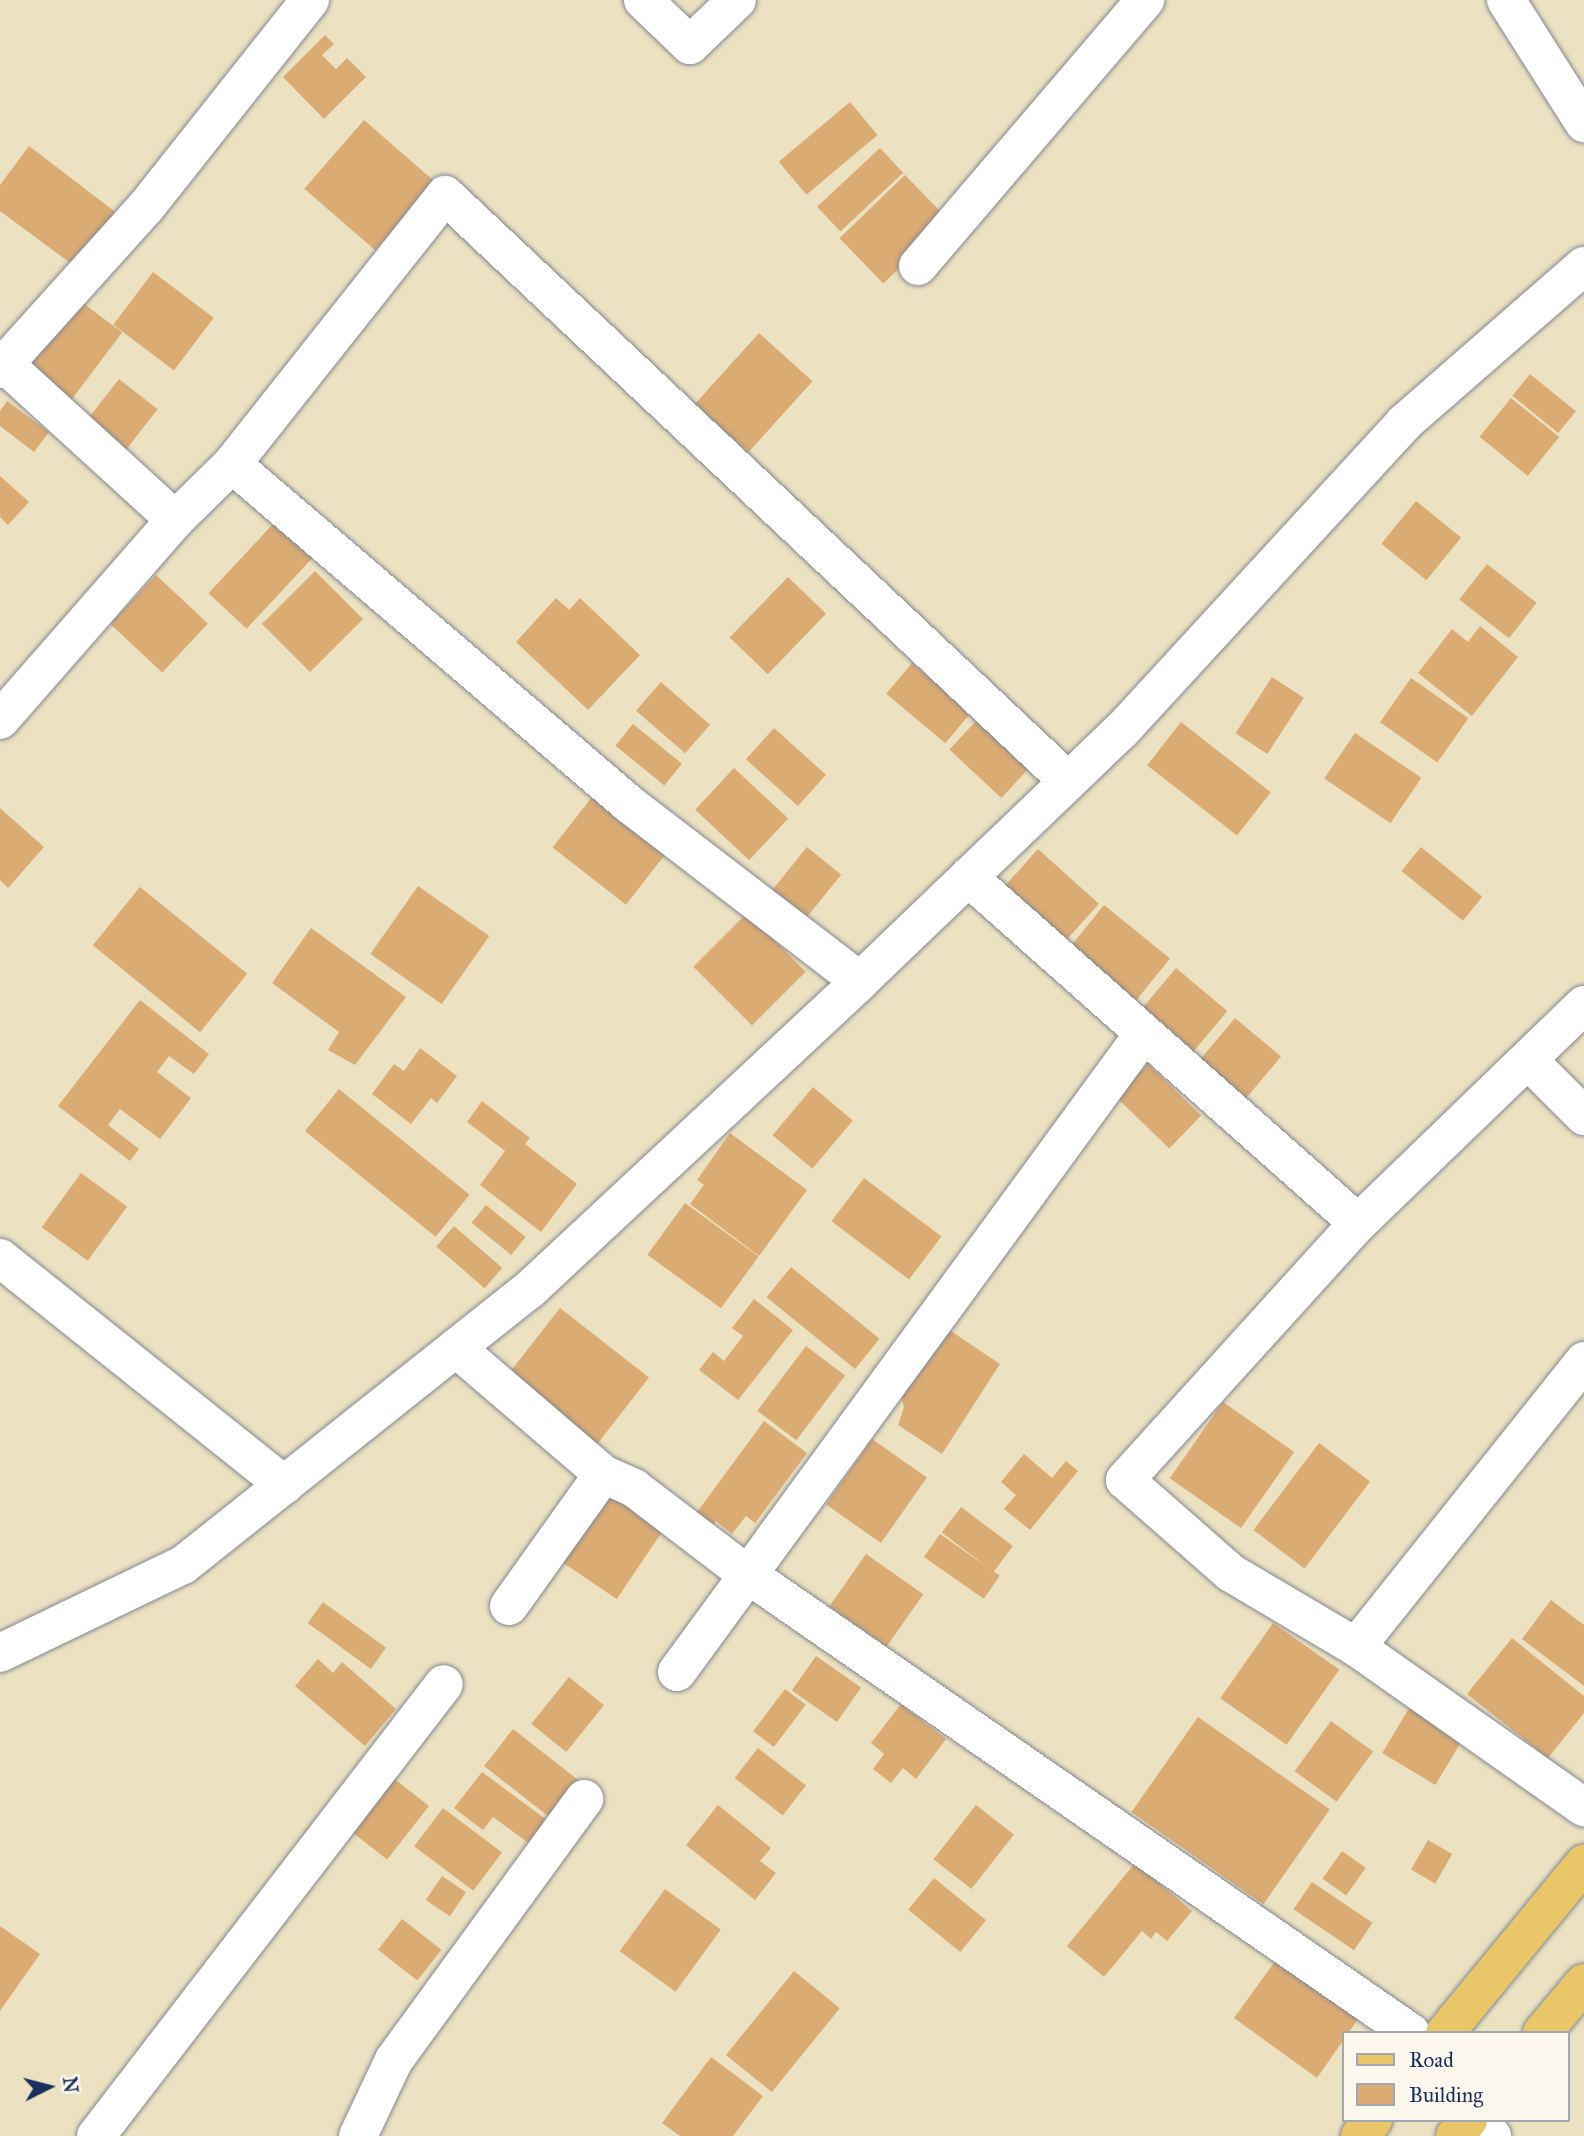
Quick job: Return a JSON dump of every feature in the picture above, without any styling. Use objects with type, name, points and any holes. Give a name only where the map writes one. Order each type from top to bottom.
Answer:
[{"type":"main road","points":[[1447,2031],[1584,1864]]},
{"type":"main road","points":[[1544,2031],[1584,1983]]},
{"type":"main road","points":[[1360,2136],[1371,2122]]},
{"type":"main road","points":[[1455,2136],[1468,2122]]},
{"type":"street","points":[[175,520],[1,364],[146,206],[310,0]]},
{"type":"street","points":[[643,0],[690,46],[737,0]]},
{"type":"street","points":[[918,266],[1145,0]]},
{"type":"street","points":[[1506,0],[1584,124]]},
{"type":"street","points":[[0,719],[175,520],[232,464],[445,195],[1068,781]]},
{"type":"street","points":[[0,1653],[183,1565],[528,1291],[860,981],[1122,730],[1404,423],[1584,266]]},
{"type":"street","points":[[232,464],[629,804],[860,981]]},
{"type":"street","points":[[968,877],[1142,1036],[1358,1223]]},
{"type":"street","points":[[1584,1005],[1529,1061],[1358,1223],[1125,1480],[1231,1573],[1356,1647],[1584,1807]]},
{"type":"street","points":[[677,1672],[1142,1036]]},
{"type":"street","points":[[1529,1061],[1584,1116]]},
{"type":"street","points":[[0,1258],[284,1485]]},
{"type":"street","points":[[456,1348],[603,1474],[634,1488],[747,1574],[1407,2031]]},
{"type":"street","points":[[1356,1647],[1584,1361]]},
{"type":"street","points":[[509,1606],[603,1474]]},
{"type":"street","points":[[96,2136],[444,1684]]},
{"type":"street","points":[[358,2136],[394,2060],[584,1799]]},
{"type":"street","points":[[1473,2122],[1492,2136]]},
{"type":"building","points":[[325,35],[334,44],[322,55],[336,69],[347,58],[366,77],[324,119],[283,77]]},
{"type":"building","points":[[850,102],[878,135],[806,195],[779,162]]},
{"type":"building","points":[[364,120],[435,182],[375,250],[304,189]]},
{"type":"building","points":[[29,146],[118,214],[77,268],[0,211],[0,185]]},
{"type":"building","points":[[880,148],[903,173],[840,232],[817,207]]},
{"type":"building","points":[[905,175],[949,220],[883,284],[840,238]]},
{"type":"building","points":[[153,272],[214,318],[174,370],[113,325]]},
{"type":"building","points":[[75,297],[122,333],[67,405],[20,370]]},
{"type":"building","points":[[759,333],[813,381],[748,453],[695,404]]},
{"type":"building","points":[[1530,374],[1576,411],[1558,433],[1512,396]]},
{"type":"building","points":[[119,379],[158,409],[117,461],[78,431]]},
{"type":"building","points":[[1511,398],[1559,437],[1528,476],[1480,437]]},
{"type":"building","points":[[7,401],[49,432],[34,452],[0,426],[0,411]]},
{"type":"building","points":[[0,476],[29,502],[8,525],[0,517]]},
{"type":"building","points":[[1416,501],[1461,538],[1426,580],[1381,544]]},
{"type":"building","points":[[274,523],[312,558],[247,629],[209,593]]},
{"type":"building","points":[[1487,564],[1537,603],[1509,638],[1459,599]]},
{"type":"building","points":[[315,571],[363,619],[310,672],[262,624]]},
{"type":"building","points":[[156,575],[208,623],[162,672],[110,624]]},
{"type":"building","points":[[788,577],[826,614],[768,674],[730,637]]},
{"type":"building","points":[[556,598],[569,610],[580,598],[640,655],[588,710],[516,642]]},
{"type":"building","points":[[1480,626],[1518,657],[1472,716],[1418,673],[1452,629],[1468,642]]},
{"type":"building","points":[[912,663],[971,712],[945,743],[886,694]]},
{"type":"building","points":[[1272,677],[1304,698],[1267,754],[1236,733]]},
{"type":"building","points":[[1411,678],[1468,718],[1437,762],[1380,722]]},
{"type":"building","points":[[661,682],[710,725],[685,753],[636,711]]},
{"type":"building","points":[[976,721],[1028,769],[1001,798],[949,750]]},
{"type":"building","points":[[1181,722],[1271,792],[1237,836],[1147,765]]},
{"type":"building","points":[[633,724],[682,764],[664,785],[615,746]]},
{"type":"building","points":[[774,728],[826,775],[798,806],[746,759]]},
{"type":"building","points":[[1355,733],[1421,778],[1391,823],[1324,779]]},
{"type":"building","points":[[734,768],[788,818],[749,860],[695,810]]},
{"type":"building","points":[[592,797],[665,854],[626,905],[553,847]]},
{"type":"building","points":[[0,808],[44,847],[8,888],[0,880]]},
{"type":"building","points":[[807,847],[841,875],[797,929],[763,901]]},
{"type":"building","points":[[1421,847],[1482,897],[1463,921],[1401,871]]},
{"type":"building","points":[[1038,849],[1099,904],[1057,950],[997,895]]},
{"type":"building","points":[[418,886],[489,936],[442,1004],[370,954]]},
{"type":"building","points":[[140,887],[247,974],[200,1032],[93,945]]},
{"type":"building","points":[[1104,905],[1170,958],[1132,1005],[1066,952]]},
{"type":"building","points":[[747,913],[806,972],[752,1025],[693,967]]},
{"type":"building","points":[[311,928],[406,997],[355,1065],[328,1050],[339,1032],[272,983]]},
{"type":"building","points":[[1176,968],[1227,1011],[1192,1053],[1141,1010]]},
{"type":"building","points":[[140,1000],[209,1054],[194,1074],[169,1056],[157,1072],[191,1098],[160,1139],[120,1109],[108,1125],[139,1149],[130,1161],[58,1106]]},
{"type":"building","points":[[1235,1018],[1281,1057],[1246,1098],[1200,1059]]},
{"type":"building","points":[[420,1048],[457,1076],[437,1103],[431,1098],[411,1124],[372,1094],[394,1064],[404,1071]]},
{"type":"building","points":[[1148,1064],[1201,1115],[1169,1148],[1116,1097]]},
{"type":"building","points":[[813,1087],[853,1120],[812,1169],[773,1135]]},
{"type":"building","points":[[339,1089],[470,1195],[436,1237],[305,1131]]},
{"type":"building","points":[[482,1101],[530,1138],[525,1144],[577,1184],[541,1232],[480,1185],[505,1151],[467,1122]]},
{"type":"building","points":[[730,1133],[807,1190],[759,1256],[690,1204],[704,1185],[697,1180]]},
{"type":"building","points":[[81,1173],[127,1207],[88,1261],[42,1227]]},
{"type":"building","points":[[864,1178],[941,1236],[909,1280],[832,1221]]},
{"type":"building","points":[[685,1203],[759,1256],[721,1308],[647,1255]]},
{"type":"building","points":[[486,1205],[526,1237],[511,1255],[472,1223]]},
{"type":"building","points":[[454,1226],[502,1268],[485,1288],[436,1246]]},
{"type":"building","points":[[791,1267],[880,1339],[855,1369],[766,1297]]},
{"type":"building","points":[[754,1299],[793,1330],[738,1400],[699,1370],[713,1352],[724,1361],[743,1336],[732,1328]]},
{"type":"building","points":[[560,1308],[649,1378],[595,1446],[506,1377]]},
{"type":"building","points":[[939,1323],[1000,1364],[942,1454],[898,1425],[904,1407],[898,1385]]},
{"type":"building","points":[[806,1346],[845,1375],[796,1440],[757,1411]]},
{"type":"building","points":[[1223,1402],[1294,1452],[1241,1528],[1170,1478]]},
{"type":"building","points":[[764,1421],[807,1453],[755,1523],[746,1516],[732,1534],[716,1521],[708,1531],[692,1519]]},
{"type":"building","points":[[872,1439],[927,1477],[881,1543],[826,1505]]},
{"type":"building","points":[[1319,1443],[1370,1482],[1305,1569],[1253,1530]]},
{"type":"building","points":[[1024,1454],[1052,1478],[1066,1461],[1078,1471],[1030,1530],[1004,1509],[1016,1495],[1001,1482]]},
{"type":"building","points":[[606,1488],[665,1528],[617,1599],[558,1559]]},
{"type":"building","points":[[961,1507],[1013,1546],[994,1572],[942,1533]]},
{"type":"building","points":[[940,1534],[1000,1576],[984,1599],[924,1557]]},
{"type":"building","points":[[866,1554],[923,1594],[887,1647],[829,1606]]},
{"type":"building","points":[[1551,1600],[1584,1625],[1584,1686],[1522,1639]]},
{"type":"building","points":[[323,1602],[386,1648],[371,1669],[308,1623]]},
{"type":"building","points":[[1273,1623],[1339,1669],[1287,1745],[1220,1698]]},
{"type":"building","points":[[1512,1638],[1584,1696],[1584,1713],[1548,1758],[1467,1694]]},
{"type":"building","points":[[816,1656],[861,1688],[837,1722],[792,1690]]},
{"type":"building","points":[[318,1659],[333,1673],[342,1662],[396,1709],[365,1746],[295,1686]]},
{"type":"building","points":[[569,1677],[604,1705],[566,1752],[531,1724]]},
{"type":"building","points":[[785,1689],[806,1705],[774,1747],[753,1731]]},
{"type":"building","points":[[901,1704],[946,1739],[916,1779],[903,1768],[891,1783],[873,1769],[884,1754],[871,1743]]},
{"type":"building","points":[[1411,1705],[1464,1737],[1435,1785],[1382,1753]]},
{"type":"building","points":[[1198,1717],[1330,1809],[1263,1904],[1131,1812]]},
{"type":"building","points":[[1331,1721],[1373,1752],[1337,1802],[1295,1771]]},
{"type":"building","points":[[513,1729],[583,1784],[554,1821],[484,1766]]},
{"type":"building","points":[[758,1748],[806,1786],[783,1815],[735,1778]]},
{"type":"building","points":[[482,1772],[547,1820],[530,1844],[493,1817],[483,1830],[454,1808]]},
{"type":"building","points":[[388,1774],[429,1806],[387,1860],[346,1828]]},
{"type":"building","points":[[718,1805],[771,1848],[760,1861],[776,1873],[755,1900],[686,1845]]},
{"type":"building","points":[[976,1805],[1014,1835],[971,1889],[934,1859]]},
{"type":"building","points":[[443,1808],[502,1853],[473,1891],[414,1846]]},
{"type":"building","points":[[1428,1840],[1452,1854],[1435,1883],[1411,1869]]},
{"type":"building","points":[[1342,1851],[1366,1868],[1346,1895],[1322,1879]]},
{"type":"building","points":[[1135,1863],[1192,1911],[1167,1941],[1156,1932],[1151,1939],[1142,1931],[1104,1977],[1067,1946]]},
{"type":"building","points":[[442,1876],[466,1892],[450,1916],[426,1900]]},
{"type":"building","points":[[934,1878],[986,1920],[960,1952],[908,1910]]},
{"type":"building","points":[[1312,1882],[1373,1923],[1354,1950],[1294,1909]]},
{"type":"building","points":[[665,1889],[721,1930],[676,1992],[620,1951]]},
{"type":"building","points":[[402,1919],[441,1950],[417,1981],[378,1950]]},
{"type":"building","points":[[0,1926],[40,1954],[0,2011]]},
{"type":"building","points":[[1276,1960],[1367,2006],[1350,2031],[1342,2031],[1342,2042],[1317,2078],[1234,2018]]},
{"type":"building","points":[[794,1971],[840,2008],[772,2092],[726,2055]]},
{"type":"building","points":[[711,2057],[763,2096],[733,2136],[680,2136],[662,2123]]}]
